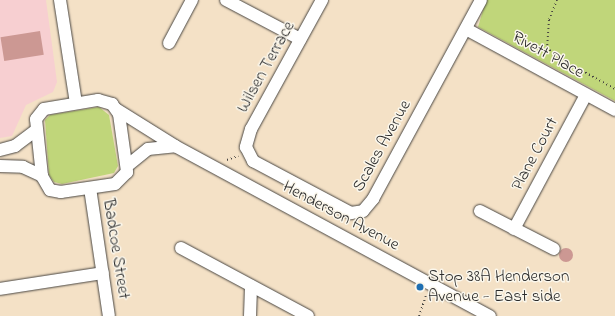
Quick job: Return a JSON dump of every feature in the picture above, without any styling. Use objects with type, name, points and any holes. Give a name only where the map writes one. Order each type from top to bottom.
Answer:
[{"type":"street","points":[[60,0],[76,103]]},
{"type":"street","points":[[169,43],[192,0]]},
{"type":"street","points":[[226,0],[300,39]]},
{"type":"street","name":"Wilsen Terrace","points":[[244,154],[249,134],[322,0]]},
{"type":"street","name":"Scales Avenue","points":[[244,154],[253,161],[340,208],[351,213],[362,211],[373,199],[481,0]]},
{"type":"street","name":"Rivett Place","points":[[466,29],[615,110]]},
{"type":"street","name":"Plane Court","points":[[514,228],[586,95]]},
{"type":"street","points":[[127,166],[116,109],[102,100],[76,103],[41,111],[35,131],[42,176],[46,186],[56,192],[90,188],[120,181],[127,166],[148,149],[175,146]]},
{"type":"street","name":"Henderson Avenue","points":[[116,109],[175,146],[490,316]]},
{"type":"street","points":[[0,150],[15,146],[35,131]]},
{"type":"street","points":[[0,166],[23,167],[42,176]]},
{"type":"street","name":"Badcoe Street","points":[[90,188],[110,316]]},
{"type":"street","points":[[480,211],[554,249]]},
{"type":"street","points":[[181,248],[308,316]]},
{"type":"street","points":[[0,289],[103,273]]},
{"type":"street","points":[[250,316],[251,286]]},
{"type":"path","points":[[557,0],[549,20],[547,47],[554,55],[615,89]]},
{"type":"path","points":[[531,58],[547,47]]},
{"type":"path","points":[[221,162],[244,154]]},
{"type":"path","points":[[358,218],[361,237]]},
{"type":"path","points":[[419,316],[426,296]]},
{"type":"shaded area","points":[[0,0],[46,0],[57,82],[53,92],[26,105],[12,136],[0,138]]},
{"type":"green space","points":[[486,0],[615,0],[615,101],[478,27]]},
{"type":"green space","points":[[99,107],[109,115],[118,166],[114,173],[62,184],[54,182],[49,175],[45,120],[50,115]]},
{"type":"building","points":[[40,31],[44,55],[4,61],[0,37]]},
{"type":"building","points":[[566,248],[571,250],[573,255],[571,260],[566,262],[561,260],[559,255],[561,250]]},
{"type":"place","name":"Stop 38A Henderson Avenue - East side","points":[[420,287]]}]
